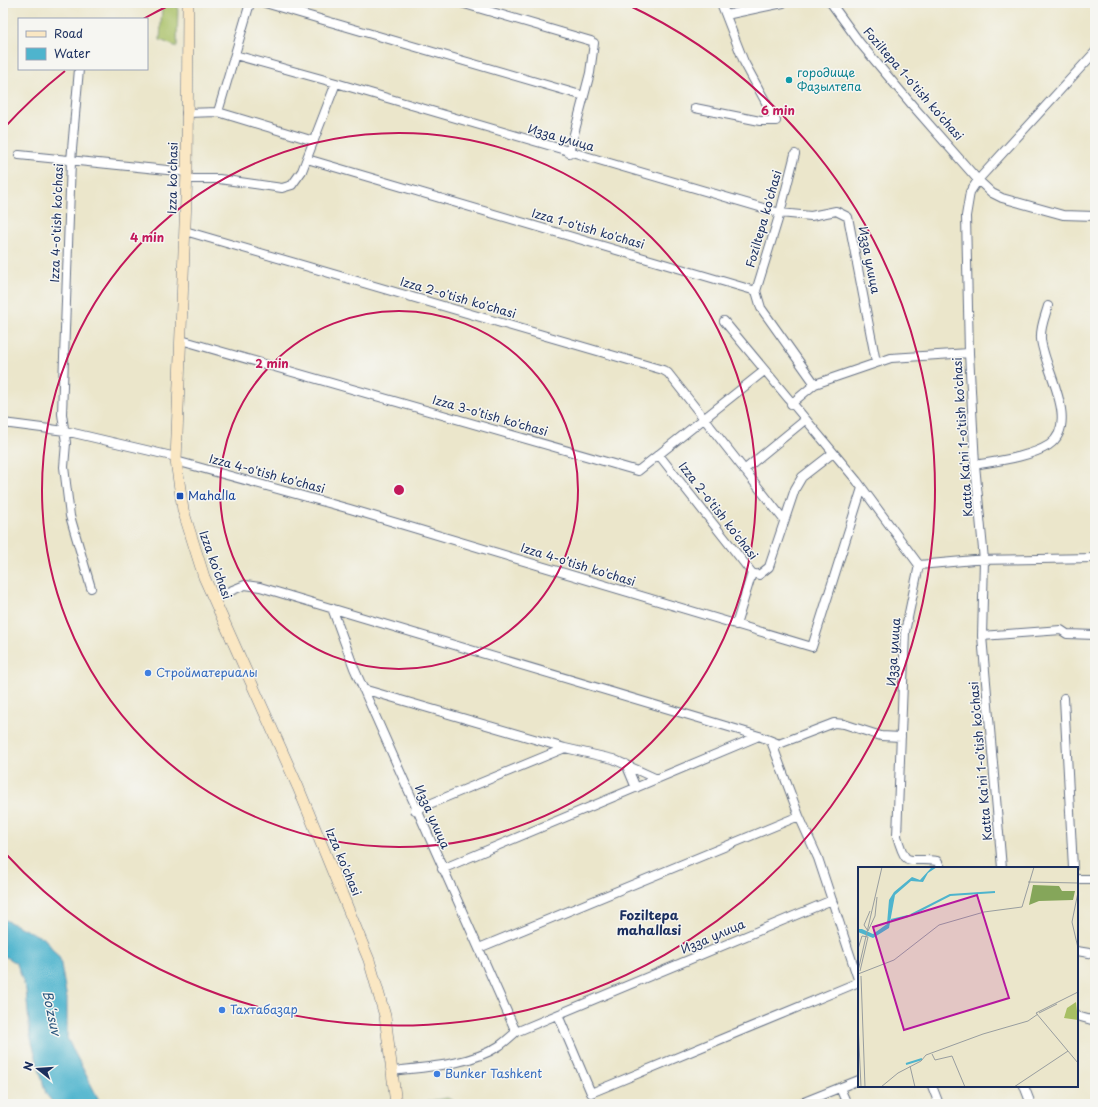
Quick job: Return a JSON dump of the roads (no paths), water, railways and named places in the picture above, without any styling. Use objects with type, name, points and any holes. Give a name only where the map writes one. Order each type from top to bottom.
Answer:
[{"type":"main road","name":"Izza ko'chasi","points":[[188,3],[186,113],[187,176],[176,459],[180,496],[185,520],[212,598],[286,761],[369,960],[385,1016],[396,1104]]},
{"type":"street","points":[[218,112],[250,3]]},
{"type":"street","points":[[265,3],[584,96]]},
{"type":"street","points":[[461,3],[593,42],[590,72],[570,153]]},
{"type":"street","points":[[695,108],[760,121],[776,121],[744,62],[722,3]]},
{"type":"street","points":[[726,15],[783,3]]},
{"type":"street","name":"Foziltepa 1-o'tish ko'chasi","points":[[833,4],[889,77],[978,180],[992,193],[1002,198],[1064,215],[1095,216]]},
{"type":"street","name":"Katta Ka'ni 1-o'tish ko'chasi","points":[[1002,867],[982,636],[984,560],[975,465],[969,353],[966,216],[970,192],[978,180],[1095,52]]},
{"type":"street","name":"Изза улица","points":[[235,55],[336,83],[570,153],[780,213],[811,216],[836,211],[848,217],[876,362]]},
{"type":"street","name":"Izza 4-o'tish ko'chasi","points":[[79,70],[71,161],[62,414],[65,431],[176,459],[350,509],[812,648],[862,488]]},
{"type":"street","points":[[20,155],[287,188],[295,182],[307,159],[336,83]]},
{"type":"street","points":[[186,113],[218,112],[314,141]]},
{"type":"street","name":"Foziltepa ko'chasi","points":[[756,291],[780,213],[795,154]]},
{"type":"street","name":"Izza 1-o'tish ko'chasi","points":[[307,159],[756,291]]},
{"type":"street","name":"Izza 2-o'tish ko'chasi","points":[[185,231],[663,370],[668,373],[705,418],[784,520]]},
{"type":"street","points":[[756,291],[761,308],[815,384]]},
{"type":"street","points":[[975,465],[1017,456],[1042,448],[1049,444],[1057,435],[1061,421],[1061,404],[1048,367],[1041,339],[1042,326],[1048,306]]},
{"type":"street","points":[[724,322],[862,488],[919,565],[974,560],[1095,558]]},
{"type":"street","name":"Izza 3-o'tish ko'chasi","points":[[181,340],[638,471],[764,370]]},
{"type":"street","points":[[791,404],[815,384],[876,362],[891,358],[969,353]]},
{"type":"street","points":[[744,470],[805,420]]},
{"type":"street","points":[[5,423],[65,431],[64,467],[70,516],[91,588]]},
{"type":"street","name":"Izza 2-o'tish ko'chasi","points":[[659,455],[752,574],[759,575],[769,567],[795,489],[802,477],[832,453]]},
{"type":"street","name":"Изза улица","points":[[919,565],[905,632],[897,831],[899,844],[904,857],[908,860],[937,862],[940,867]]},
{"type":"street","points":[[736,624],[752,574]]},
{"type":"street","points":[[212,598],[246,585],[260,586],[758,736],[779,744],[834,723],[844,724],[881,736],[901,737]]},
{"type":"street","name":"Изза улица","points":[[332,608],[363,689],[415,810],[516,1032]]},
{"type":"street","points":[[982,636],[1061,630],[1067,634],[1095,635]]},
{"type":"street","points":[[363,689],[565,748],[613,759],[657,779]]},
{"type":"street","points":[[1064,698],[1073,867]]},
{"type":"street","points":[[442,869],[758,736]]},
{"type":"street","points":[[771,741],[799,816],[818,858],[858,979]]},
{"type":"street","points":[[415,810],[565,748]]},
{"type":"street","points":[[626,764],[636,788]]},
{"type":"street","points":[[479,948],[799,816]]},
{"type":"street","points":[[1078,879],[1095,879]]},
{"type":"street","name":"Изза улица","points":[[392,1071],[446,1065],[475,1056],[498,1047],[516,1032],[832,900]]},
{"type":"street","points":[[1078,951],[1095,954]]},
{"type":"street","points":[[558,1015],[591,1093],[858,982]]},
{"type":"street","points":[[1078,1016],[1095,1021]]},
{"type":"street","points":[[799,1104],[858,1080]]},
{"type":"street","points":[[932,1087],[939,1104]]},
{"type":"street","points":[[1024,1087],[1030,1104]]},
{"type":"street","points":[[840,1088],[847,1104]]},
{"type":"water","name":"Boʻzsuv","points":[[3,919],[45,939],[60,959],[67,999],[67,1038],[101,1104],[54,1104],[46,1094],[30,1035],[26,990],[17,964],[3,955]]},
{"type":"place","name":"городище Фазылтепа","points":[[789,80]]},
{"type":"place","name":"Mahalla","points":[[180,496]]},
{"type":"place","name":"Стройматериалы","points":[[148,673]]},
{"type":"place","name":"Тахтабазар","points":[[222,1010]]},
{"type":"place","name":"Bunker Tashkent","points":[[437,1074]]},
{"type":"district","name":"Foziltepa mahallasi","points":[[649,922]]}]
